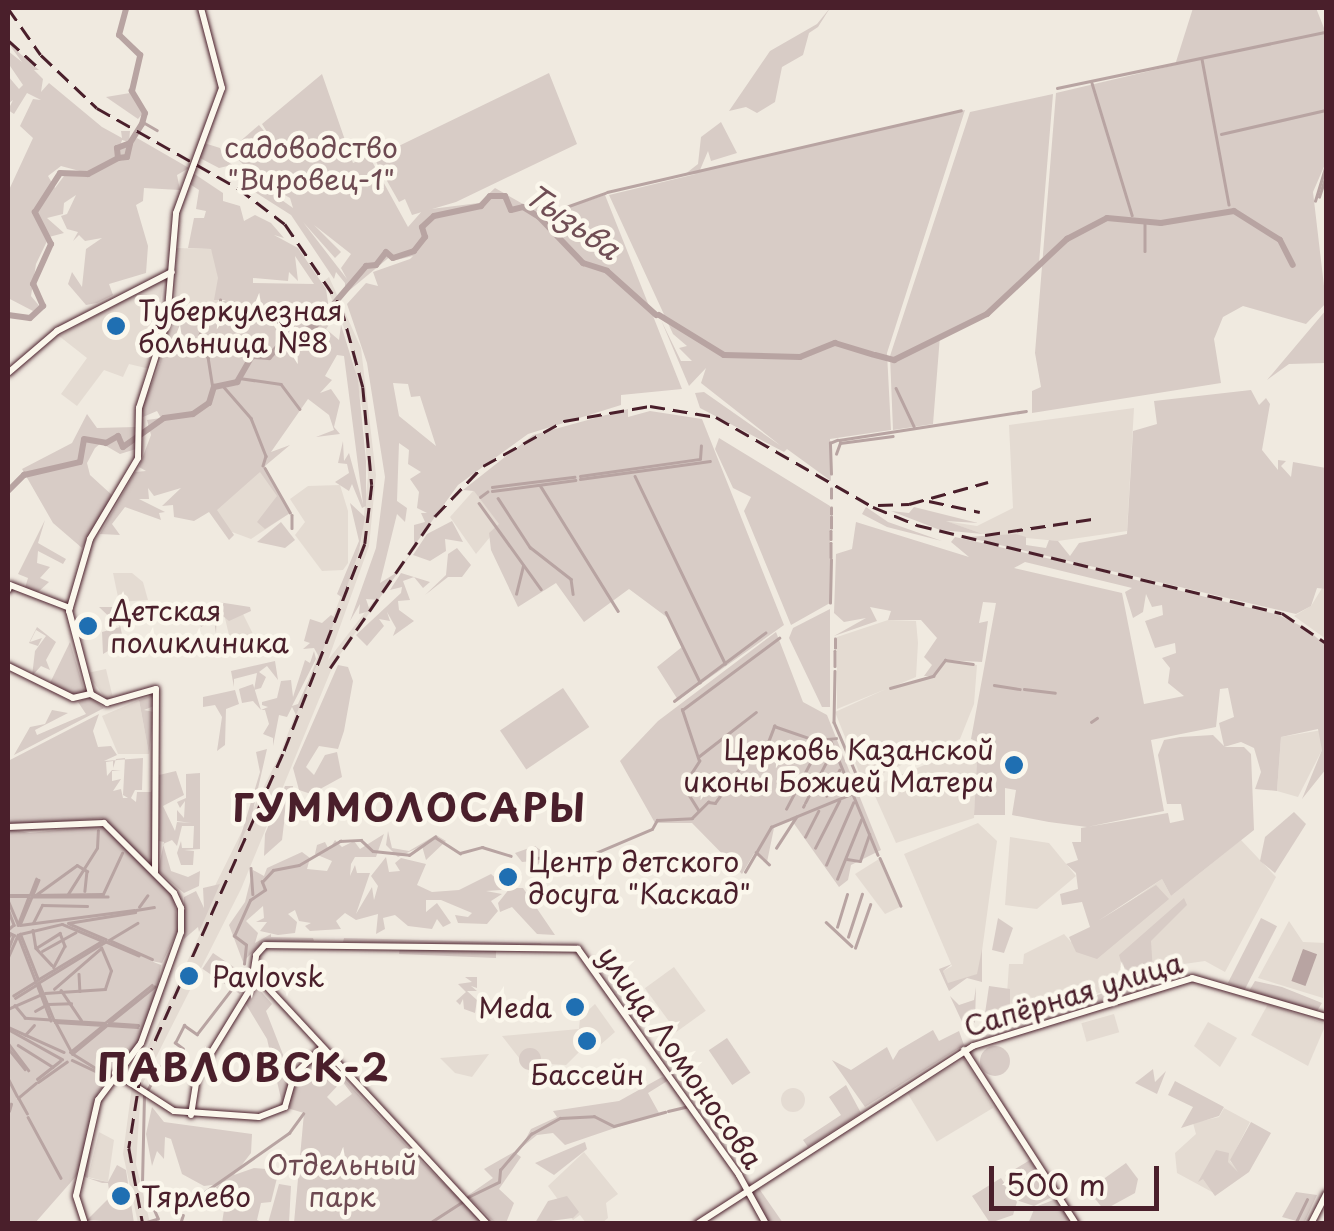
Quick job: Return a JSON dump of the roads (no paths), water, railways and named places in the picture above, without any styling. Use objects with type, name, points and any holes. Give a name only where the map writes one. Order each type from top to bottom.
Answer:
[{"type":"main road","points":[[91,694],[70,608],[88,544],[120,495],[140,445],[139,426],[164,335],[176,212],[223,84],[201,8]]},
{"type":"main road","points":[[8,373],[57,331],[172,272]]},
{"type":"main road","points":[[9,587],[70,608]]},
{"type":"main road","points":[[8,666],[74,698],[91,694],[111,702],[156,689],[156,873]]},
{"type":"main road","points":[[8,827],[104,823],[179,900],[179,939],[138,1048],[97,1104],[76,1196],[86,1224]]},
{"type":"main road","name":"улица Ломоносова","points":[[254,968],[257,951],[272,943],[578,949],[766,1224]]},
{"type":"main road","points":[[254,968],[261,986],[487,1224]]},
{"type":"main road","points":[[188,1112],[197,1076],[251,988],[254,968]]},
{"type":"main road","name":"Сапёрная улица","points":[[697,1224],[964,1050],[1192,978],[1326,1017]]},
{"type":"main road","points":[[251,988],[261,986]]},
{"type":"main road","points":[[117,1073],[188,1112],[259,1117],[282,1109],[295,1074],[320,1049]]},
{"type":"main road","points":[[964,1050],[1076,1224]]},
{"type":"main road","points":[[1310,1224],[1326,1194]]},
{"type":"waterway","points":[[8,315],[30,318],[43,306],[33,284],[51,244],[35,212],[60,173],[88,174],[118,158],[117,148],[130,143],[142,124],[145,113],[132,91],[140,55],[119,35],[126,8]]},
{"type":"waterway","points":[[1057,88],[1324,32]]},
{"type":"waterway","points":[[1202,59],[1229,205]]},
{"type":"waterway","points":[[1092,83],[1132,215]]},
{"type":"waterway","points":[[607,192],[961,110]]},
{"type":"waterway","points":[[1221,134],[1326,110]]},
{"type":"waterway","points":[[143,122],[157,130]]},
{"type":"waterway","points":[[118,158],[127,157],[130,144]]},
{"type":"waterway","points":[[1315,201],[1326,164]]},
{"type":"waterway","points":[[1319,197],[1326,175]]},
{"type":"waterway","points":[[538,217],[605,193]]},
{"type":"waterway","name":"Тызьва","points":[[8,491],[24,475],[80,462],[84,439],[106,443],[118,436],[123,447],[164,418],[193,414],[209,403],[214,387],[237,382],[252,356],[269,357],[286,338],[315,326],[366,266],[376,265],[386,252],[393,258],[414,251],[425,237],[422,227],[434,216],[481,206],[490,196],[505,196],[511,210],[523,207],[539,217],[583,263],[607,271],[656,315]]},
{"type":"waterway","name":"Тызьва","points":[[875,355],[894,360],[987,314],[1067,239],[1107,218],[1161,223],[1234,211],[1280,240],[1293,265]]},
{"type":"waterway","points":[[1145,222],[1145,251]]},
{"type":"waterway","points":[[219,312],[220,300]]},
{"type":"waterway","points":[[202,312],[203,329]]},
{"type":"waterway","points":[[204,326],[217,315]]},
{"type":"waterway","name":"Тызьва","points":[[659,315],[724,355],[800,357],[835,343],[872,354]]},
{"type":"waterway","points":[[201,332],[196,347],[208,357],[213,388]]},
{"type":"waterway","points":[[239,378],[281,384],[300,409]]},
{"type":"waterway","points":[[224,387],[251,418],[266,456],[263,466]]},
{"type":"waterway","points":[[896,388],[914,426]]},
{"type":"waterway","points":[[839,440],[1026,411]]},
{"type":"waterway","points":[[836,454],[840,443],[893,436]]},
{"type":"waterway","points":[[831,474],[830,443],[837,440]]},
{"type":"waterway","points":[[580,476],[700,459],[701,446]]},
{"type":"waterway","points":[[580,479],[710,461]]},
{"type":"waterway","points":[[265,468],[290,512]]},
{"type":"waterway","points":[[635,476],[725,663]]},
{"type":"waterway","points":[[492,487],[574,477]]},
{"type":"waterway","points":[[492,491],[575,480]]},
{"type":"waterway","points":[[540,485],[618,611]]},
{"type":"waterway","points":[[831,489],[831,498]]},
{"type":"waterway","points":[[480,497],[487,492]]},
{"type":"waterway","points":[[498,498],[530,547],[571,579],[573,594]]},
{"type":"waterway","points":[[479,503],[541,589]]},
{"type":"waterway","points":[[831,508],[831,514]]},
{"type":"waterway","points":[[292,515],[292,528]]},
{"type":"waterway","points":[[831,517],[831,528]]},
{"type":"waterway","points":[[831,531],[831,539]]},
{"type":"waterway","points":[[831,543],[831,557]]},
{"type":"waterway","points":[[830,603],[831,560]]},
{"type":"waterway","points":[[516,594],[523,566]]},
{"type":"waterway","points":[[666,612],[700,682]]},
{"type":"waterway","points":[[674,701],[765,633]]},
{"type":"waterway","points":[[698,810],[683,786],[699,761],[682,710],[779,638]]},
{"type":"waterway","points":[[835,639],[835,648]]},
{"type":"waterway","points":[[835,651],[835,666]]},
{"type":"waterway","points":[[890,688],[933,676],[945,660],[973,664]]},
{"type":"waterway","points":[[835,671],[834,722],[857,776]]},
{"type":"waterway","points":[[994,685],[1020,689]]},
{"type":"waterway","points":[[1024,689],[1055,693]]},
{"type":"waterway","points":[[698,757],[756,712]]},
{"type":"waterway","points":[[1091,722],[1097,718]]},
{"type":"waterway","points":[[591,855],[652,829],[657,820],[692,818],[708,802],[715,803],[742,765],[765,750],[774,726],[815,740],[836,738]]},
{"type":"waterway","points":[[786,809],[822,740]]},
{"type":"waterway","points":[[831,741],[878,855]]},
{"type":"waterway","points":[[805,803],[832,751]]},
{"type":"waterway","points":[[826,796],[839,770]]},
{"type":"waterway","points":[[745,872],[771,827],[851,794]]},
{"type":"waterway","points":[[815,848],[839,801]]},
{"type":"waterway","points":[[826,865],[853,803]]},
{"type":"waterway","points":[[805,837],[818,811]]},
{"type":"waterway","points":[[776,848],[796,817]]},
{"type":"waterway","points":[[837,879],[861,820]]},
{"type":"waterway","points":[[68,894],[97,848],[98,831]]},
{"type":"waterway","points":[[847,859],[860,861],[869,835]]},
{"type":"waterway","points":[[244,964],[246,945],[234,936],[250,900],[265,890],[262,882],[273,870],[299,865],[340,841],[361,840],[373,851],[409,855],[435,837],[460,853],[482,847],[511,856]]},
{"type":"waterway","points":[[756,852],[769,864]]},
{"type":"waterway","points":[[39,880],[33,895],[103,894],[122,853]]},
{"type":"waterway","points":[[534,858],[588,856]]},
{"type":"waterway","points":[[880,858],[901,906]]},
{"type":"waterway","points":[[37,894],[77,865],[87,871],[85,891]]},
{"type":"waterway","points":[[251,868],[253,894]]},
{"type":"waterway","points":[[8,895],[30,895],[36,879]]},
{"type":"waterway","points":[[848,937],[862,894]]},
{"type":"waterway","points":[[837,927],[847,895]]},
{"type":"waterway","points":[[139,907],[147,896]]},
{"type":"waterway","points":[[8,897],[29,897],[18,925],[8,902]]},
{"type":"waterway","points":[[108,897],[32,897],[20,925],[134,910]]},
{"type":"waterway","points":[[33,923],[42,905],[87,906]]},
{"type":"waterway","points":[[855,948],[870,905]]},
{"type":"waterway","points":[[136,910],[154,907]]},
{"type":"waterway","points":[[8,909],[14,925],[8,930]]},
{"type":"waterway","points":[[68,923],[135,912]]},
{"type":"waterway","points":[[826,922],[852,946]]},
{"type":"waterway","points":[[109,940],[137,923]]},
{"type":"waterway","points":[[62,924],[103,941],[38,980],[20,934],[62,924]]},
{"type":"waterway","points":[[70,924],[106,939]]},
{"type":"waterway","points":[[33,930],[36,948],[52,965]]},
{"type":"waterway","points":[[8,932],[14,935],[8,951]]},
{"type":"waterway","points":[[36,948],[60,933],[65,946],[54,967]]},
{"type":"waterway","points":[[42,951],[75,933]]},
{"type":"waterway","points":[[8,937],[11,934]]},
{"type":"waterway","points":[[8,957],[18,935],[36,982],[14,996]]},
{"type":"waterway","points":[[109,940],[152,959]]},
{"type":"waterway","points":[[139,956],[106,942],[39,983],[54,1020],[105,1023],[152,985]]},
{"type":"waterway","points":[[45,993],[105,989],[111,971],[101,948]]},
{"type":"waterway","points":[[54,989],[100,949]]},
{"type":"waterway","points":[[232,988],[240,971]]},
{"type":"waterway","points":[[79,974],[80,991]]},
{"type":"waterway","points":[[15,998],[37,984],[51,1020],[25,1018],[15,1006]]},
{"type":"waterway","points":[[109,1023],[154,987]]},
{"type":"waterway","points":[[61,990],[81,1020]]},
{"type":"waterway","points":[[158,1219],[142,1183],[144,1096],[163,1063],[183,1049],[175,1043],[184,1025],[197,1034],[231,990]]},
{"type":"waterway","points":[[8,1009],[40,995]]},
{"type":"waterway","points":[[48,1004],[71,1003]]},
{"type":"waterway","points":[[35,1011],[46,1005]]},
{"type":"waterway","points":[[55,1022],[104,1025],[71,1052],[55,1022]]},
{"type":"waterway","points":[[109,1023],[138,1025]]},
{"type":"waterway","points":[[25,1035],[34,1025]]},
{"type":"waterway","points":[[101,1072],[72,1054],[107,1025],[137,1027]]},
{"type":"waterway","points":[[8,1027],[64,1052]]},
{"type":"waterway","points":[[8,1029],[62,1059]]},
{"type":"waterway","points":[[8,1043],[28,1070]]},
{"type":"waterway","points":[[18,1045],[53,1067]]},
{"type":"waterway","points":[[8,1048],[25,1069]]},
{"type":"waterway","points":[[72,1060],[100,1073]]},
{"type":"waterway","points":[[37,1079],[60,1061]]},
{"type":"waterway","points":[[159,1082],[174,1061]]},
{"type":"waterway","points":[[38,1082],[67,1062]]},
{"type":"waterway","points":[[8,1078],[17,1096]]},
{"type":"waterway","points":[[27,1114],[18,1098],[36,1083]]},
{"type":"waterway","points":[[9,1111],[11,1104]]},
{"type":"waterway","points":[[668,1111],[686,1107]]},
{"type":"waterway","points":[[468,1197],[499,1182],[500,1170],[531,1134],[560,1118],[594,1116],[614,1126],[665,1112]]},
{"type":"waterway","points":[[199,1196],[289,1133],[303,1114]]},
{"type":"waterway","points":[[28,1117],[61,1178]]},
{"type":"waterway","points":[[1296,1222],[1307,1199]]},
{"type":"waterway","points":[[428,1224],[462,1202]]},
{"type":"waterway","points":[[180,1224],[183,1215]]},
{"type":"waterway","points":[[140,1224],[156,1219]]},
{"type":"railway","points":[[8,8],[41,55],[97,108],[238,188],[285,224],[341,306],[363,387],[372,485],[365,544],[283,754],[141,1073],[129,1148],[143,1224]]},
{"type":"railway","points":[[8,40],[37,66]]},
{"type":"railway","points":[[330,668],[435,516],[483,466],[564,421],[650,406],[716,417],[873,507],[917,525],[1282,613],[1326,643]]},
{"type":"railway","points":[[878,505],[909,504],[988,482]]},
{"type":"railway","points":[[929,501],[980,512]]},
{"type":"railway","points":[[985,535],[1099,518]]},
{"type":"place","name":"Туберкулезная больница №8","points":[[116,326]]},
{"type":"place","name":"Детская поликлиника","points":[[88,626]]},
{"type":"place","name":"Церковь Казанской иконы Божией Матери","points":[[1014,765]]},
{"type":"place","name":"Центр детского досуга \"Каскад\"","points":[[508,877]]},
{"type":"place","name":"Pavlovsk","points":[[189,976]]},
{"type":"place","name":"Meda","points":[[575,1007]]},
{"type":"place","name":"Бассейн","points":[[587,1041]]},
{"type":"place","name":"Тярлево","points":[[121,1196]]},
{"type":"district","name":"ГУММОЛОСАРЫ","points":[[410,807]]},
{"type":"district","name":"ПАВЛОВСК-2","points":[[244,1067]]},
{"type":"park label","name":"садоводство \"Вировец-1\"","points":[[311,163]]},
{"type":"park label","name":"Отдельный парк","points":[[342,1180]]}]
